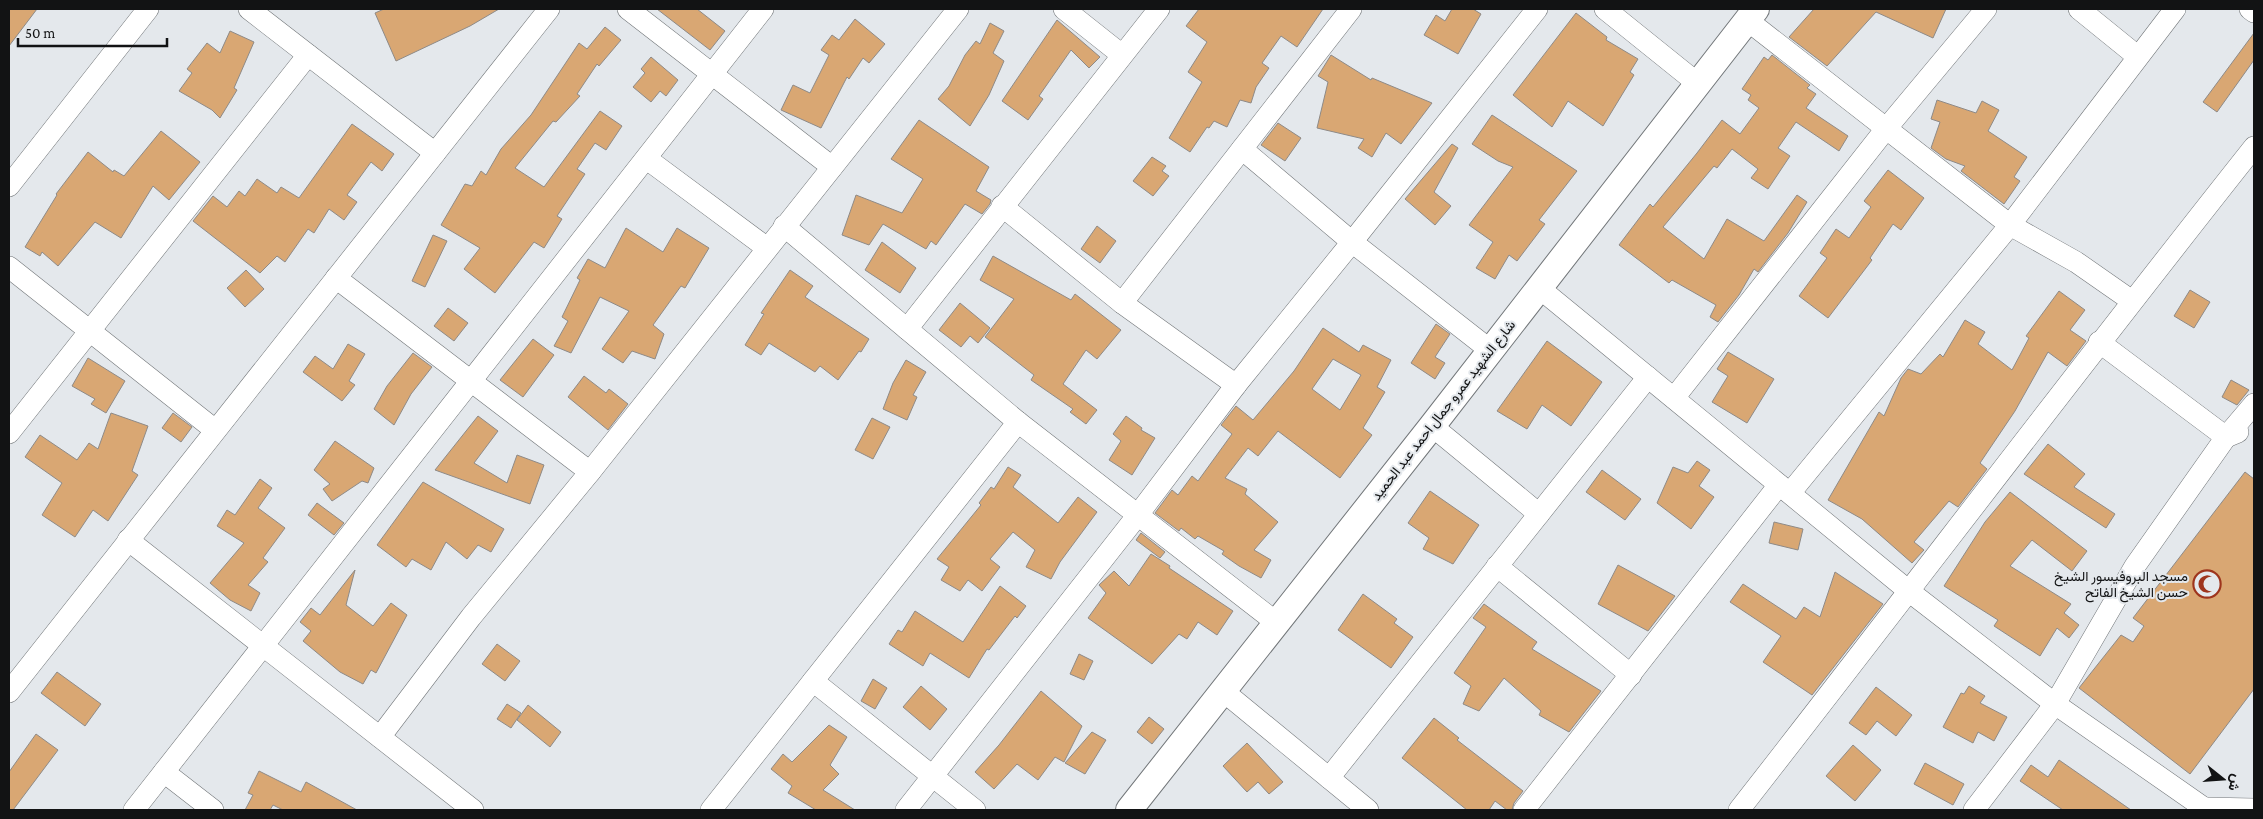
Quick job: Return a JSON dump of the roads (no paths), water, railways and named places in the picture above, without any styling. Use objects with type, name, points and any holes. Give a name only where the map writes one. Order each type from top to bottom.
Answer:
[{"type":"street","points":[[9,186],[148,9]]},
{"type":"street","points":[[249,9],[435,153]]},
{"type":"street","points":[[9,692],[549,9]]},
{"type":"street","points":[[628,9],[832,167]]},
{"type":"street","points":[[134,810],[714,74],[763,9]]},
{"type":"street","points":[[380,737],[471,616],[590,472],[958,9]]},
{"type":"street","points":[[1064,9],[1122,54]]},
{"type":"street","points":[[907,329],[1159,9]]},
{"type":"street","points":[[1122,303],[1351,9]]},
{"type":"street","points":[[906,810],[1137,516],[1236,385],[1537,9]]},
{"type":"street","points":[[1605,9],[1697,83]]},
{"type":"street","points":[[1674,398],[1886,130],[1986,9]]},
{"type":"street","points":[[2079,9],[2137,56]]},
{"type":"street","points":[[1524,810],[1631,675],[1785,489],[2010,225],[2137,56],[2175,9]]},
{"type":"street","points":[[2250,9],[2254,12]]},
{"type":"street","points":[[1751,14],[1886,130],[2010,225],[2076,262],[2132,301]]},
{"type":"street","name":"شارع الشهيد عمرو جمال احمد عبد الحميد","points":[[1129,810],[1432,426],[1751,14]]},
{"type":"street","points":[[9,433],[308,55]]},
{"type":"street","points":[[1739,810],[1910,592],[2099,342],[2254,147]]},
{"type":"street","points":[[1242,149],[1352,242],[1490,350]]},
{"type":"street","points":[[647,159],[767,248]]},
{"type":"street","points":[[1002,206],[1122,303],[1236,385]]},
{"type":"street","points":[[784,226],[1018,422],[1277,623]]},
{"type":"street","points":[[9,267],[215,430]]},
{"type":"street","points":[[336,278],[590,472]]},
{"type":"street","points":[[1538,288],[1910,592],[2055,704],[2204,810],[2254,809]]},
{"type":"street","points":[[2099,342],[2226,437]]},
{"type":"street","points":[[1330,778],[1648,377]]},
{"type":"street","points":[[1974,810],[2055,704],[2135,566],[2226,437],[2254,404]]},
{"type":"street","points":[[711,810],[1018,422]]},
{"type":"street","points":[[2226,437],[2254,425]]},
{"type":"street","points":[[1432,426],[1539,514]]},
{"type":"street","points":[[128,540],[473,810]]},
{"type":"street","points":[[1497,566],[1631,675]]},
{"type":"street","points":[[813,681],[975,810]]},
{"type":"street","points":[[1223,691],[1368,810]]},
{"type":"street","points":[[164,772],[213,810]]},
{"type":"place","name":"مسجد البروفيسور الشيخ حسن الشيخ الفاتح","points":[[2207,584]]}]
